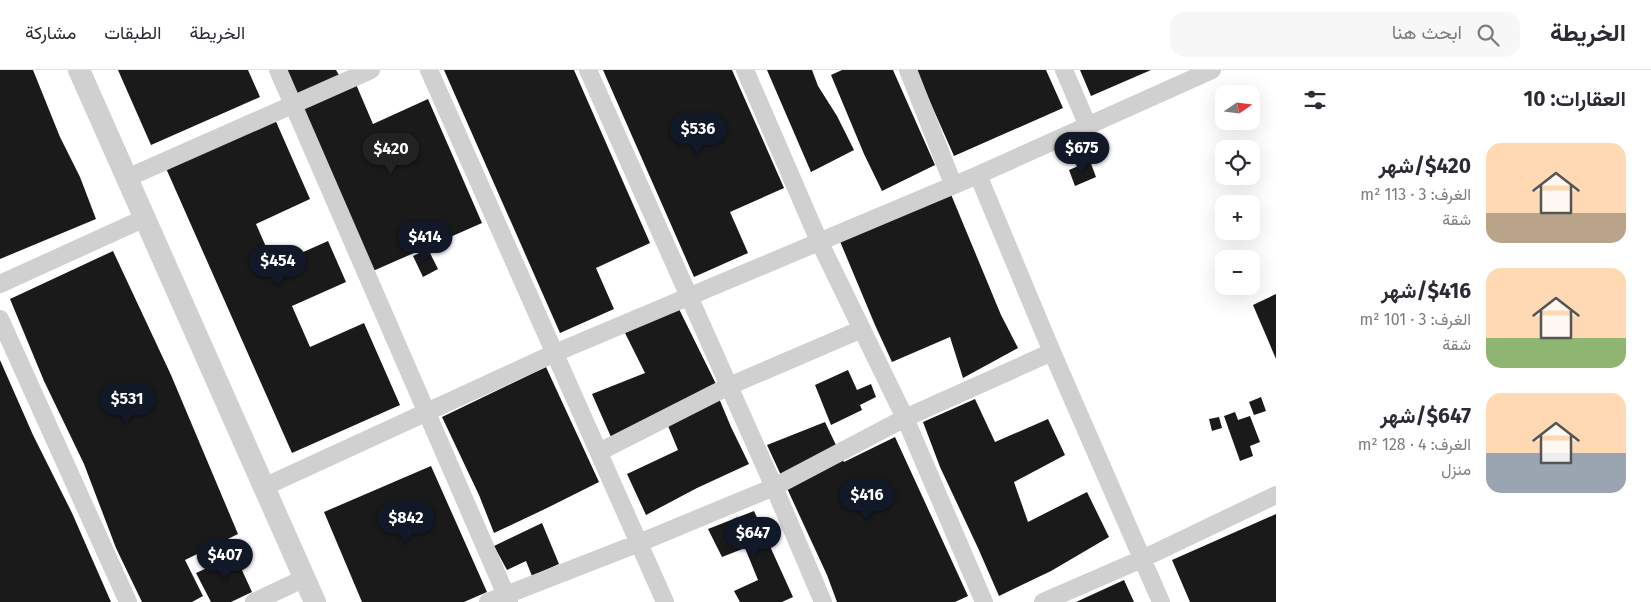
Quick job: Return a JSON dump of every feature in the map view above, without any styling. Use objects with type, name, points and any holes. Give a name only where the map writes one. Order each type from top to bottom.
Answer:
[{"type":"street","points":[[79,70],[315,602]]},
{"type":"street","points":[[278,70],[507,598]]},
{"type":"street","points":[[127,178],[371,70]]},
{"type":"street","points":[[429,70],[665,602]]},
{"type":"street","points":[[588,70],[774,487],[823,602]]},
{"type":"street","points":[[745,70],[819,241],[904,418],[984,602]]},
{"type":"street","points":[[908,70],[953,184]]},
{"type":"street","points":[[1064,70],[1088,126]]},
{"type":"street","points":[[264,487],[555,353],[978,175],[1212,70]]},
{"type":"street","points":[[978,175],[1052,352],[1161,602]]},
{"type":"street","points":[[0,284],[145,218]]},
{"type":"street","points":[[0,319],[128,602]]},
{"type":"street","points":[[598,452],[729,386],[862,328]]},
{"type":"street","points":[[488,602],[507,598],[774,487],[904,418],[1052,352]]},
{"type":"street","points":[[1043,602],[1142,559],[1276,495]]},
{"type":"street","points":[[254,602],[305,578]]},
{"type":"building","points":[[0,70],[33,70],[60,137],[80,177],[96,219],[0,259]]},
{"type":"building","points":[[118,70],[248,70],[260,97],[151,145]]},
{"type":"building","points":[[285,70],[336,70],[340,77],[297,98]]},
{"type":"building","points":[[444,70],[574,70],[650,243],[596,268],[614,309],[560,333]]},
{"type":"building","points":[[603,70],[732,70],[784,188],[730,212],[748,253],[694,277]]},
{"type":"building","points":[[767,70],[812,70],[818,86],[837,116],[854,150],[811,172]]},
{"type":"building","points":[[842,70],[893,70],[935,165],[882,191],[864,154],[831,75]]},
{"type":"building","points":[[916,70],[1046,70],[1063,108],[954,156]]},
{"type":"building","points":[[1080,70],[1151,70],[1091,96]]},
{"type":"building","points":[[355,82],[373,124],[428,99],[482,223],[373,271],[301,107]]},
{"type":"building","points":[[274,117],[310,199],[256,224],[274,265],[328,241],[346,282],[292,306],[310,347],[364,323],[400,405],[292,453],[165,166]]},
{"type":"building","points":[[1090,161],[1096,177],[1075,186],[1069,170]]},
{"type":"building","points":[[950,192],[1001,315],[1018,348],[963,378],[950,337],[892,362],[839,239]]},
{"type":"building","points":[[428,249],[438,269],[423,277],[413,256]]},
{"type":"building","points":[[113,251],[171,375],[238,534],[185,560],[203,596],[192,602],[142,602],[116,548],[84,464],[44,381],[10,299]]},
{"type":"building","points":[[1276,294],[1276,359],[1253,305]]},
{"type":"building","points":[[678,307],[717,386],[611,437],[592,394],[645,373],[624,331]]},
{"type":"building","points":[[0,360],[33,435],[72,513],[111,602],[0,602]]},
{"type":"building","points":[[546,367],[599,482],[494,533],[479,495],[442,417]]},
{"type":"building","points":[[848,370],[857,390],[871,384],[876,397],[860,405],[862,410],[831,425],[815,385]]},
{"type":"building","points":[[718,396],[749,464],[697,488],[646,515],[627,474],[678,450],[666,421]]},
{"type":"building","points":[[1261,397],[1266,411],[1254,415],[1249,402]]},
{"type":"building","points":[[975,399],[995,442],[1048,419],[1065,455],[1014,482],[1028,522],[1087,492],[1109,537],[1051,571],[999,596],[940,467],[923,422]]},
{"type":"building","points":[[1235,412],[1238,420],[1250,416],[1260,442],[1250,446],[1253,456],[1240,461],[1224,416]]},
{"type":"building","points":[[1219,417],[1222,428],[1212,431],[1209,419]]},
{"type":"building","points":[[825,422],[844,462],[895,437],[968,596],[955,602],[837,602],[827,575],[767,445]]},
{"type":"building","points":[[431,466],[487,592],[464,602],[362,602],[324,512]]},
{"type":"building","points":[[754,511],[793,597],[782,602],[740,602],[734,591],[758,580],[745,548],[722,557],[708,529]]},
{"type":"building","points":[[1276,514],[1276,602],[1190,602],[1172,560]]},
{"type":"building","points":[[542,523],[559,564],[532,576],[526,561],[507,570],[494,546]]},
{"type":"building","points":[[235,555],[252,592],[231,602],[211,602],[196,573]]},
{"type":"building","points":[[1124,580],[1134,602],[1076,602]]}]
